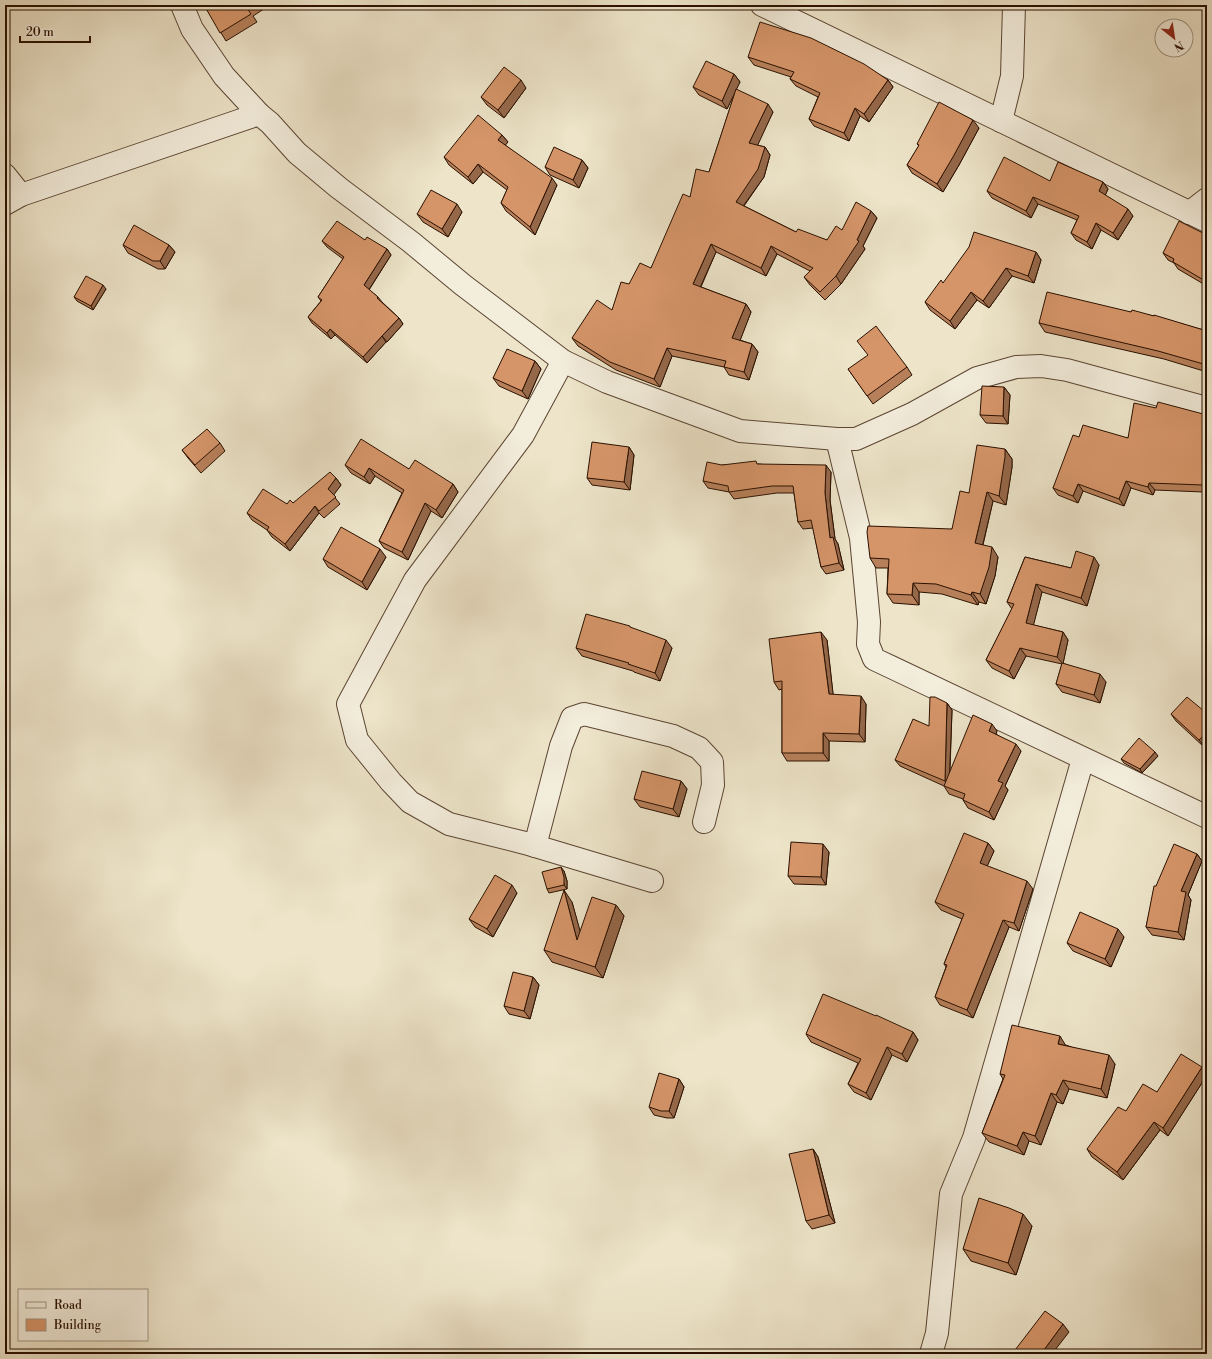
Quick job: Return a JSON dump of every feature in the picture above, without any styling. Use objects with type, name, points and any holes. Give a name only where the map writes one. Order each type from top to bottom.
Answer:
[{"type":"street","points":[[182,5],[192,29],[224,76],[297,153],[339,188],[411,242],[463,285],[563,361],[607,382],[740,431],[837,439],[856,439],[912,414],[976,378],[1016,367],[1041,366],[1067,370],[1207,408]]},
{"type":"street","points":[[762,5],[1198,217],[1207,200]]},
{"type":"street","points":[[1001,121],[1012,76],[1014,5]]},
{"type":"street","points":[[5,175],[13,200],[259,114]]},
{"type":"street","points":[[563,361],[523,435],[415,580],[348,704],[357,740],[391,782],[410,802],[449,824],[535,846],[652,881]]},
{"type":"street","points":[[837,439],[861,538],[869,622],[868,644],[874,659],[1207,817]]},
{"type":"street","points":[[535,846],[562,746],[572,718],[584,714],[673,736],[699,748],[712,762],[713,785],[704,822]]},
{"type":"street","points":[[931,1354],[937,1333],[951,1194],[974,1138],[1083,759]]},
{"type":"building","points":[[204,5],[252,5],[247,8],[251,14],[220,33]]},
{"type":"building","points":[[760,22],[811,38],[864,64],[888,80],[864,114],[855,108],[844,133],[809,119],[820,93],[790,79],[794,72],[748,57]]},
{"type":"building","points":[[706,61],[734,74],[722,101],[693,87]]},
{"type":"building","points":[[504,67],[521,80],[498,110],[481,97]]},
{"type":"building","points":[[736,89],[768,104],[749,143],[765,147],[758,169],[736,202],[796,232],[798,229],[827,240],[836,226],[842,230],[856,202],[871,211],[857,240],[859,241],[836,276],[820,292],[804,277],[813,268],[771,246],[761,268],[711,244],[693,284],[746,304],[732,338],[752,344],[744,372],[724,367],[726,361],[667,348],[654,379],[610,362],[572,338],[597,300],[612,310],[621,282],[629,284],[640,263],[651,268],[683,194],[690,197],[696,169],[709,172]]},
{"type":"building","points":[[939,102],[973,120],[937,184],[907,165],[919,145],[917,144]]},
{"type":"building","points":[[478,115],[502,135],[498,140],[552,178],[530,227],[501,203],[508,187],[478,164],[468,177],[444,157]]},
{"type":"building","points":[[554,147],[582,160],[573,180],[545,167]]},
{"type":"building","points":[[1004,157],[1050,181],[1058,162],[1103,182],[1099,191],[1128,209],[1113,233],[1096,223],[1087,242],[1071,233],[1079,216],[1033,197],[1026,211],[987,191]]},
{"type":"building","points":[[431,190],[457,204],[442,229],[417,214]]},
{"type":"building","points":[[337,221],[365,240],[367,237],[387,249],[364,285],[399,318],[363,357],[330,329],[327,333],[308,317],[322,300],[318,297],[344,257],[322,241]]},
{"type":"building","points":[[1179,221],[1207,235],[1207,282],[1173,262],[1174,259],[1163,253]]},
{"type":"building","points":[[134,225],[169,245],[160,261],[153,261],[123,245]]},
{"type":"building","points":[[974,232],[1036,252],[1028,276],[1006,268],[983,301],[971,292],[950,321],[925,302],[941,280],[943,283],[969,247]]},
{"type":"building","points":[[86,276],[103,285],[91,306],[74,297]]},
{"type":"building","points":[[1047,292],[1131,312],[1132,310],[1154,315],[1207,331],[1207,365],[1158,351],[1039,323]]},
{"type":"building","points":[[876,326],[907,367],[867,396],[848,369],[868,355],[857,341]]},
{"type":"building","points":[[507,349],[535,361],[522,391],[493,378]]},
{"type":"building","points":[[982,386],[1004,387],[1003,416],[980,415]]},
{"type":"building","points":[[1158,402],[1207,415],[1207,500],[1203,500],[1203,485],[1149,483],[1148,487],[1126,481],[1119,499],[1078,484],[1073,496],[1053,488],[1073,435],[1079,437],[1083,425],[1128,438],[1134,403],[1156,408]]},
{"type":"building","points":[[207,429],[220,443],[195,465],[182,450]]},
{"type":"building","points":[[361,439],[409,469],[415,460],[453,484],[436,510],[425,503],[402,552],[379,541],[404,490],[369,468],[364,477],[345,465]]},
{"type":"building","points":[[592,442],[629,447],[624,482],[587,478]]},
{"type":"building","points":[[977,445],[1005,449],[999,496],[987,492],[975,543],[992,547],[989,567],[980,594],[972,592],[971,595],[936,584],[913,583],[912,595],[887,594],[889,559],[870,558],[867,532],[868,526],[952,529],[960,491],[969,493]]},
{"type":"building","points":[[756,461],[757,464],[826,465],[825,493],[830,538],[833,537],[839,563],[821,567],[811,520],[798,522],[793,486],[772,486],[729,492],[728,486],[703,481],[707,462],[722,465]]},
{"type":"building","points":[[330,472],[336,478],[328,489],[336,497],[319,511],[315,506],[285,544],[267,530],[269,527],[247,513],[263,489],[287,504],[290,500],[293,503]]},
{"type":"building","points":[[341,527],[380,549],[362,582],[323,559]]},
{"type":"building","points":[[1076,551],[1094,557],[1081,598],[1036,584],[1026,623],[1063,632],[1057,657],[1020,648],[1009,671],[986,660],[1014,604],[1007,602],[1025,557],[1071,568]]},
{"type":"building","points":[[586,614],[630,626],[666,640],[655,673],[628,664],[629,663],[576,648]]},
{"type":"building","points":[[821,632],[829,694],[861,696],[859,734],[823,733],[823,753],[782,753],[782,681],[774,682],[769,639]]},
{"type":"building","points":[[1062,663],[1100,674],[1094,695],[1056,684]]},
{"type":"building","points":[[930,697],[935,697],[947,703],[945,781],[895,760],[913,719],[929,726]]},
{"type":"building","points":[[1187,697],[1204,711],[1207,711],[1207,732],[1199,740],[1171,714]]},
{"type":"building","points":[[973,715],[992,724],[989,731],[1016,744],[998,781],[1003,783],[989,812],[963,800],[965,794],[944,786]]},
{"type":"building","points":[[1139,738],[1155,752],[1140,769],[1121,759]]},
{"type":"building","points":[[642,771],[681,781],[673,809],[634,799]]},
{"type":"building","points":[[964,833],[988,843],[980,863],[1027,881],[1014,923],[1003,920],[967,1010],[935,997],[947,965],[944,964],[964,914],[935,902]]},
{"type":"building","points":[[791,842],[823,844],[821,877],[788,876]]},
{"type":"building","points":[[1174,844],[1197,854],[1181,891],[1186,892],[1178,932],[1146,927],[1154,886],[1156,886]]},
{"type":"building","points":[[561,867],[564,877],[564,885],[547,889],[542,872]]},
{"type":"building","points":[[495,875],[512,885],[487,929],[469,919]]},
{"type":"building","points":[[564,890],[577,940],[592,897],[616,905],[595,967],[544,950]]},
{"type":"building","points":[[1080,912],[1118,929],[1105,959],[1067,943]]},
{"type":"building","points":[[513,972],[533,977],[524,1011],[504,1006]]},
{"type":"building","points":[[823,994],[876,1015],[913,1032],[902,1054],[887,1047],[866,1093],[848,1084],[861,1059],[806,1034]]},
{"type":"building","points":[[1012,1025],[1060,1036],[1058,1044],[1109,1055],[1101,1089],[1063,1080],[1056,1095],[1051,1093],[1035,1136],[1023,1132],[1017,1146],[982,1133],[1005,1075],[1000,1074]]},
{"type":"building","points":[[1181,1054],[1202,1067],[1163,1128],[1154,1122],[1117,1172],[1087,1149],[1118,1107],[1126,1111],[1143,1084],[1157,1092]]},
{"type":"building","points":[[659,1073],[679,1079],[669,1111],[661,1111],[649,1107]]},
{"type":"building","points":[[813,1149],[829,1215],[806,1221],[789,1154]]},
{"type":"building","points":[[979,1198],[1023,1214],[1008,1263],[963,1249]]},
{"type":"building","points":[[1045,1311],[1063,1324],[1041,1354],[1012,1354]]},
{"type":"building","points":[[796,1351],[822,1353],[822,1354],[796,1354]]}]
